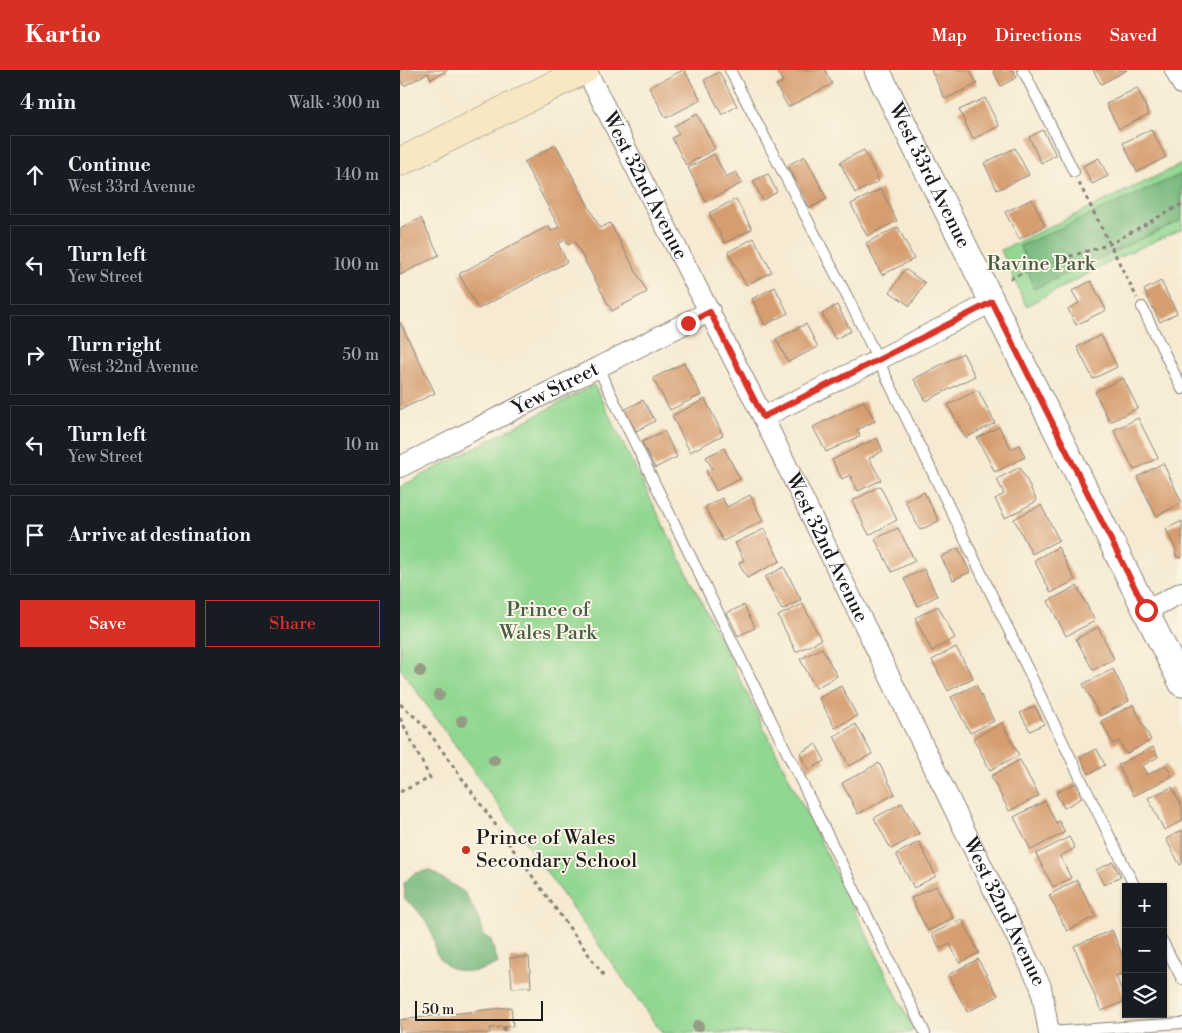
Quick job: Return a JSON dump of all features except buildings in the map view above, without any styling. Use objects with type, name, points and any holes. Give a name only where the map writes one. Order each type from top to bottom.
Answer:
[{"type":"main road","points":[[400,162],[585,70]]},
{"type":"street","name":"West 32nd Avenue","points":[[585,70],[763,417],[1041,987],[1046,1033]]},
{"type":"street","name":"West 33rd Avenue","points":[[877,70],[1182,684]]},
{"type":"street","points":[[1175,70],[1182,84]]},
{"type":"street","points":[[763,417],[992,302]]},
{"type":"street","name":"Yew Street","points":[[400,467],[710,312]]},
{"type":"street","points":[[1146,610],[1182,592]]},
{"type":"lane","points":[[730,70],[850,302],[1078,773],[1134,883]]},
{"type":"lane","points":[[1023,70],[1074,172]]},
{"type":"lane","points":[[1142,307],[1182,389]]},
{"type":"lane","points":[[598,368],[925,1033]]},
{"type":"lane","points":[[1167,950],[1182,979]]},
{"type":"lane","points":[[1046,1033],[1182,1023]]},
{"type":"path","points":[[1074,172],[1142,307]]},
{"type":"path","points":[[1010,280],[1040,266],[1110,244],[1182,204]]},
{"type":"path","points":[[400,704],[423,724],[604,976]]},
{"type":"path","points":[[400,718],[430,778],[400,792]]},
{"type":"path","points":[[504,1027],[504,1033]]},
{"type":"green space","name":"Ravine Park","points":[[1182,164],[1182,229],[1124,255],[1026,306],[1001,250]]},
{"type":"green space","name":"Ravine Park","points":[[1182,174],[1182,220],[1034,289],[1020,246]]},
{"type":"green space","name":"Prince of Wales Park","points":[[594,385],[914,1030],[908,1033],[662,1033],[400,668],[400,487]]},
{"type":"green space","points":[[429,870],[464,892],[477,915],[484,936],[491,940],[498,963],[482,970],[464,971],[456,970],[441,960],[436,952],[434,939],[427,923],[405,899],[404,883],[413,874]]},
{"type":"place","name":"Prince of Wales Secondary School","points":[[466,850]]},
{"type":"route","points":[[688,323],[710,312],[763,417],[992,302],[1146,610]]}]
